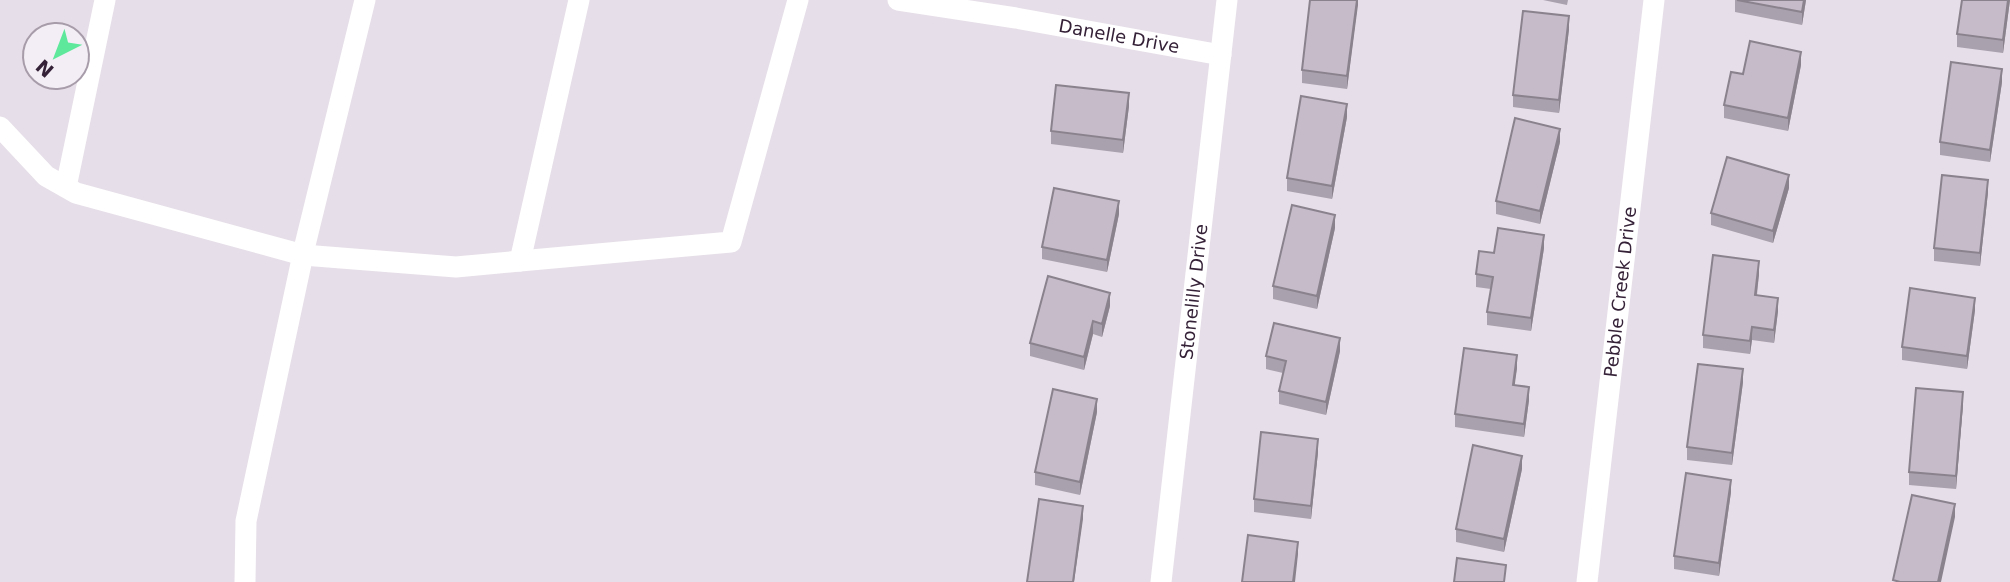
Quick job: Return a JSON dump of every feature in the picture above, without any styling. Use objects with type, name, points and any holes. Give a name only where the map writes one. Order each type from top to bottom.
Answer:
[{"type":"street","points":[[66,187],[105,0]]},
{"type":"street","points":[[245,582],[246,521],[303,256],[365,0]]},
{"type":"street","points":[[520,261],[579,0]]},
{"type":"street","points":[[0,127],[46,176],[66,187],[303,256],[456,267],[730,242],[798,0]]},
{"type":"street","name":"Danelle Drive","points":[[898,0],[1221,55]]},
{"type":"street","name":"Stonelilly Drive","points":[[1161,582],[1227,0]]},
{"type":"street","name":"Pebble Creek Drive","points":[[1587,582],[1654,0]]},
{"type":"building","points":[[1310,0],[1357,0],[1347,76],[1302,70]]},
{"type":"building","points":[[1737,0],[1804,0],[1802,12]]},
{"type":"building","points":[[1962,0],[2008,0],[2003,40],[1957,34]]},
{"type":"building","points":[[1523,11],[1569,16],[1559,100],[1513,95]]},
{"type":"building","points":[[1750,41],[1801,52],[1788,118],[1724,105],[1731,72],[1743,74]]},
{"type":"building","points":[[1951,62],[2002,69],[1990,150],[1940,142]]},
{"type":"building","points":[[1056,85],[1129,93],[1123,140],[1051,131]]},
{"type":"building","points":[[1301,96],[1347,104],[1332,186],[1287,178]]},
{"type":"building","points":[[1515,118],[1560,129],[1540,211],[1496,201]]},
{"type":"building","points":[[1727,157],[1789,175],[1773,231],[1711,213]]},
{"type":"building","points":[[1942,175],[1988,180],[1980,253],[1934,248]]},
{"type":"building","points":[[1054,188],[1119,201],[1107,260],[1042,247]]},
{"type":"building","points":[[1292,205],[1335,215],[1317,296],[1273,286]]},
{"type":"building","points":[[1498,228],[1544,235],[1531,318],[1487,312],[1493,277],[1476,274],[1479,251],[1494,253]]},
{"type":"building","points":[[1713,255],[1759,261],[1755,295],[1778,298],[1774,330],[1752,327],[1750,341],[1703,335]]},
{"type":"building","points":[[1048,276],[1110,293],[1102,324],[1093,321],[1084,357],[1030,343]]},
{"type":"building","points":[[1910,288],[1975,298],[1967,356],[1902,347]]},
{"type":"building","points":[[1274,323],[1340,338],[1326,402],[1279,391],[1286,361],[1266,356]]},
{"type":"building","points":[[1464,348],[1517,355],[1513,385],[1529,387],[1524,424],[1455,414]]},
{"type":"building","points":[[1698,364],[1743,369],[1732,453],[1687,447]]},
{"type":"building","points":[[1916,388],[1963,392],[1956,476],[1909,472]]},
{"type":"building","points":[[1053,389],[1097,399],[1080,482],[1035,472]]},
{"type":"building","points":[[1261,432],[1318,439],[1311,506],[1254,499]]},
{"type":"building","points":[[1473,445],[1522,456],[1504,539],[1456,529]]},
{"type":"building","points":[[1686,473],[1731,480],[1719,563],[1674,556]]},
{"type":"building","points":[[1912,495],[1955,504],[1938,582],[1893,580]]},
{"type":"building","points":[[1039,499],[1083,506],[1073,582],[1027,582]]},
{"type":"building","points":[[1248,535],[1298,542],[1293,582],[1242,582]]},
{"type":"building","points":[[1457,558],[1506,565],[1504,582],[1454,582]]}]
